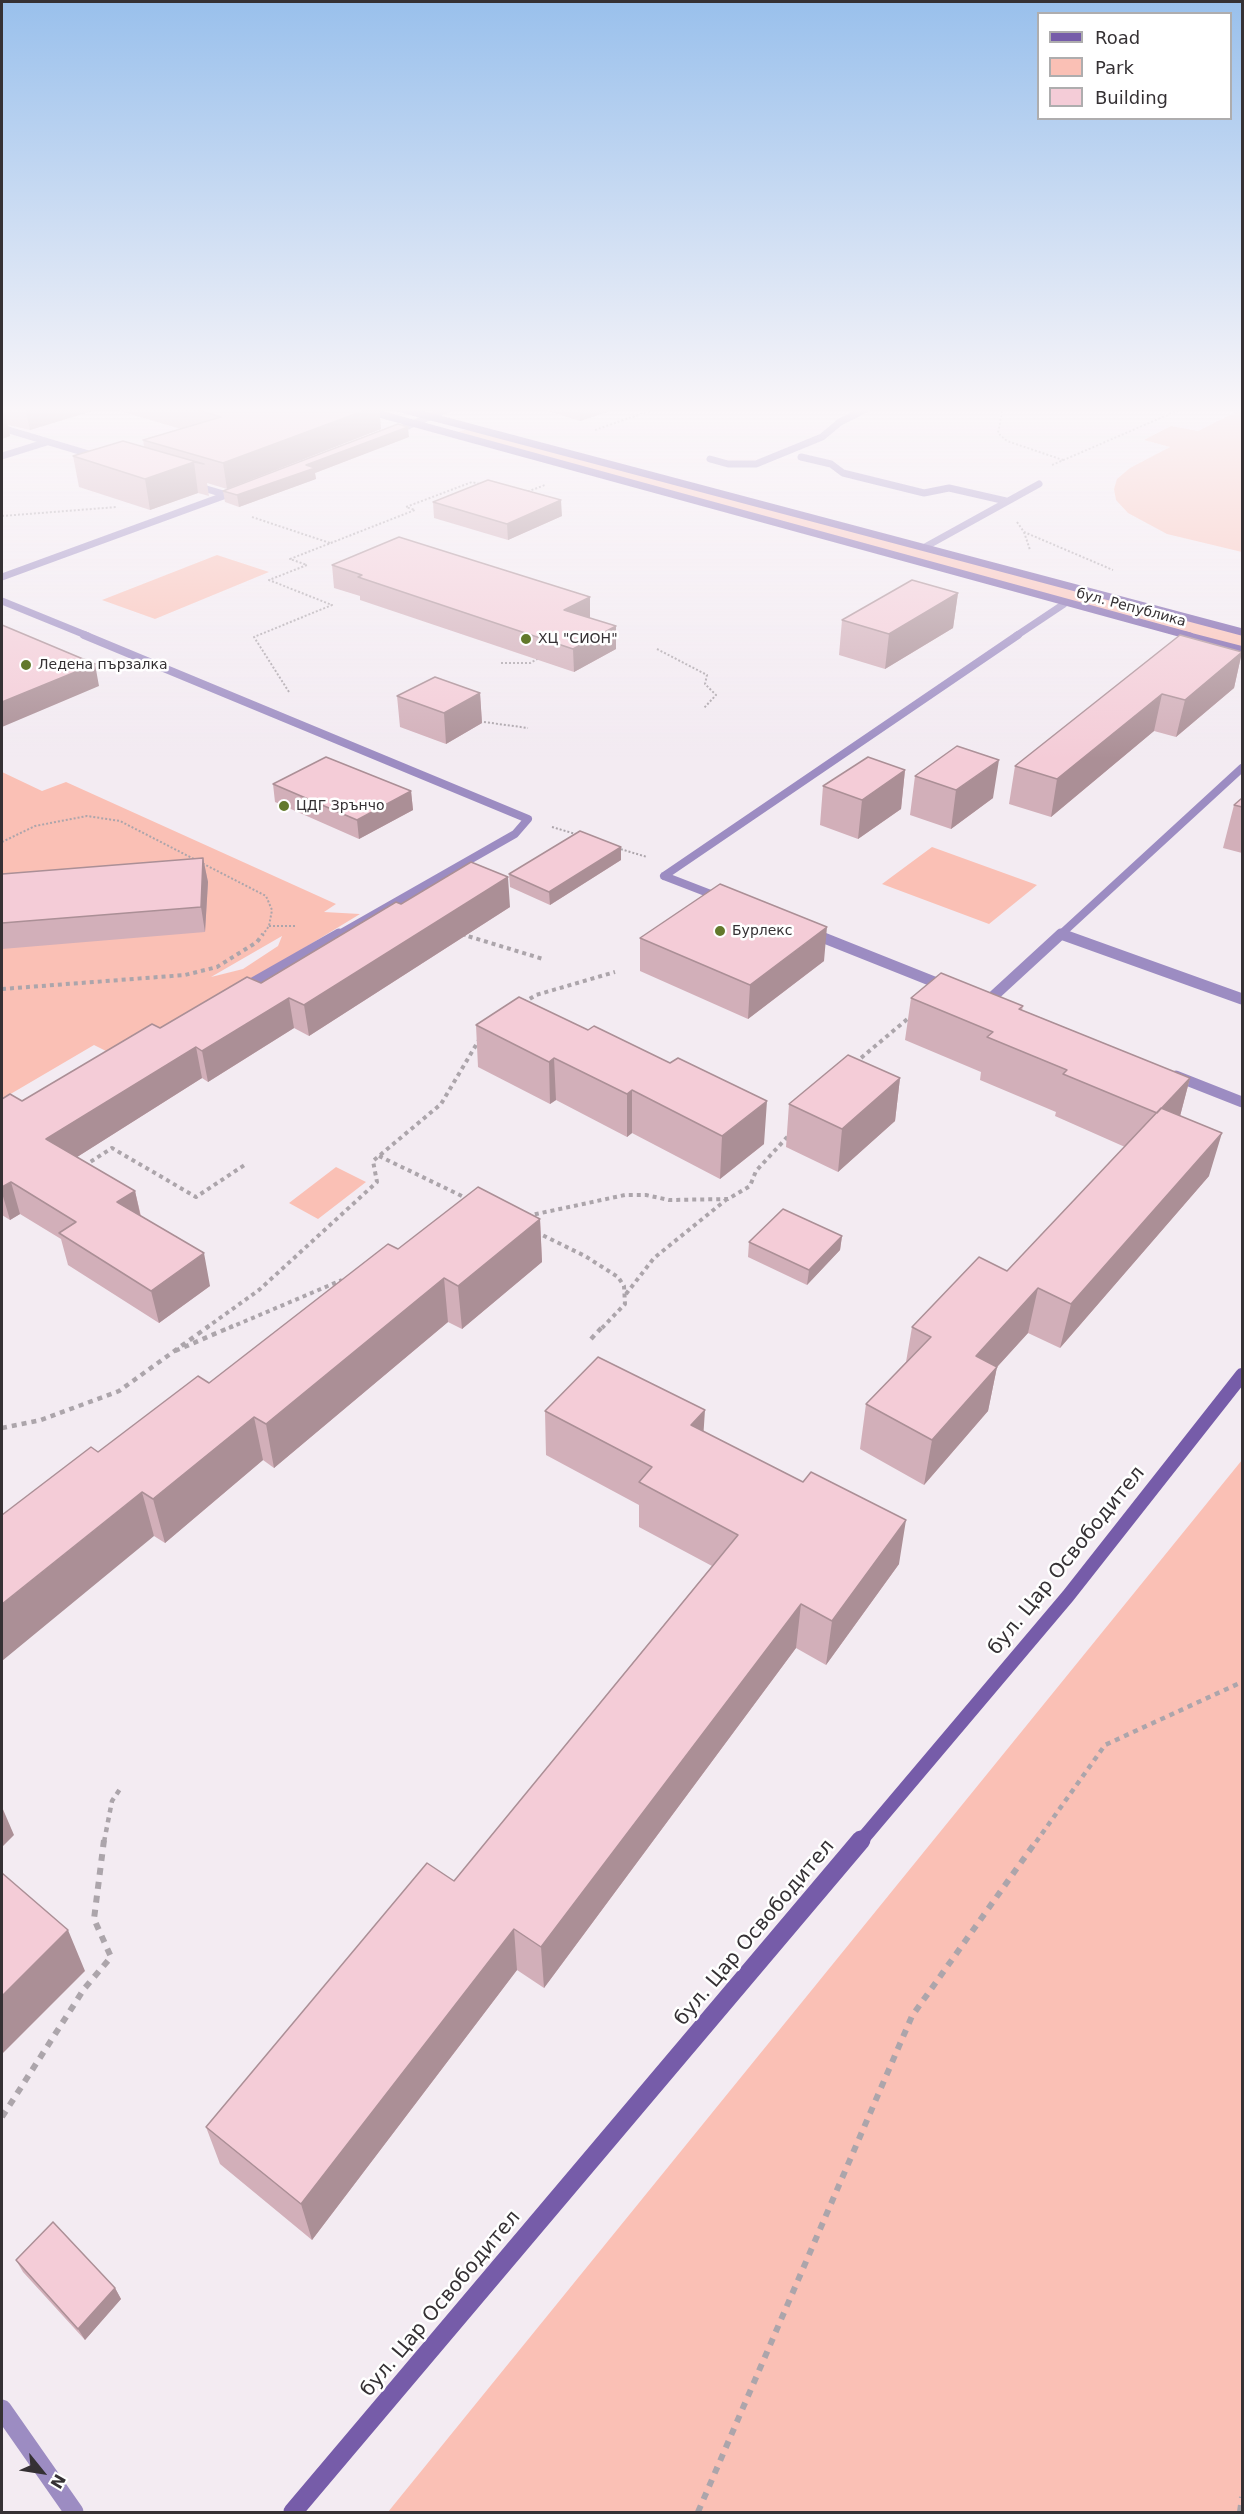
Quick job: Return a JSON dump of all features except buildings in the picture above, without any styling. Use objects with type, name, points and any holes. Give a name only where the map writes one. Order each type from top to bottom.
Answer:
[{"type":"street","points":[[2,577],[146,524]]},
{"type":"street","name":"бул. Република","points":[[777,524],[1064,604],[1242,650]]},
{"type":"street","name":"бул. Република","points":[[838,524],[1242,632]]},
{"type":"street","points":[[925,547],[965,524]]},
{"type":"street","points":[[2,601],[528,819],[515,834],[239,991]]},
{"type":"street","points":[[732,902],[664,876],[1064,604]]},
{"type":"street","points":[[999,1006],[982,1000],[1060,934],[1242,768]]},
{"type":"street","points":[[807,932],[952,989]]},
{"type":"street","points":[[1060,934],[1242,999]]},
{"type":"street","points":[[1165,1072],[1242,1102]]},
{"type":"street","name":"бул. Цар Освободител","points":[[293,2512],[1068,1596],[1242,1375]]},
{"type":"street","points":[[2,2409],[74,2512]]},
{"type":"path","points":[[274,524],[330,543]]},
{"type":"path","points":[[259,706],[290,692],[254,637],[332,605],[269,580],[307,565],[290,559],[378,524]]},
{"type":"path","points":[[1019,524],[1024,532],[1118,572]]},
{"type":"path","points":[[657,650],[707,675],[705,684],[716,694],[704,708]]},
{"type":"path","points":[[501,663],[530,663],[549,654]]},
{"type":"path","points":[[484,722],[528,728]]},
{"type":"path","points":[[2,843],[35,826],[87,816],[120,821],[266,896],[272,910],[269,926],[257,942],[217,967],[185,975],[2,989]]},
{"type":"path","points":[[528,819],[585,837]]},
{"type":"path","points":[[608,845],[676,867]]},
{"type":"path","points":[[269,926],[300,926]]},
{"type":"path","points":[[452,932],[543,959]]},
{"type":"path","points":[[516,1007],[536,994],[615,972]]},
{"type":"path","points":[[849,1068],[952,989]]},
{"type":"path","points":[[2,1428],[41,1420],[118,1391],[259,1290],[378,1182],[373,1161],[441,1104],[482,1034]]},
{"type":"path","points":[[626,1294],[654,1258],[689,1228],[750,1186],[756,1171],[767,1157],[794,1131]]},
{"type":"path","points":[[75,1172],[112,1148],[196,1197],[246,1164]]},
{"type":"path","points":[[379,1156],[470,1200]]},
{"type":"path","points":[[522,1217],[625,1195],[646,1195],[669,1200],[728,1199]]},
{"type":"path","points":[[531,1230],[609,1271],[624,1286],[625,1304],[619,1313],[591,1339]]},
{"type":"path","points":[[166,1355],[347,1278]]},
{"type":"path","points":[[698,2512],[912,2016],[1105,1745],[1242,1682]]},
{"type":"path","points":[[2,2117],[84,1989],[111,1957],[94,1918],[102,1847],[112,1802],[122,1786]]},
{"type":"path","points":[[1240,2512],[1242,2497]]},
{"type":"green space","points":[[782,524],[835,524],[1242,632],[1242,650]]},
{"type":"green space","points":[[1149,524],[1242,524],[1242,552],[1167,534]]},
{"type":"green space","points":[[217,555],[269,572],[155,619],[102,600]]},
{"type":"green space","points":[[2,772],[42,791],[66,782],[336,904],[324,912],[360,914],[122,1059],[94,1045],[2,1099]],"holes":[[[282,936],[278,946],[243,969],[211,977]]]},
{"type":"green space","points":[[932,847],[1037,885],[989,924],[882,884]]},
{"type":"green space","points":[[336,1167],[366,1182],[318,1219],[289,1203]]},
{"type":"green space","points":[[1242,1460],[1242,2512],[388,2512]]},
{"type":"place","name":"ХЦ \"СИОН\"","points":[[526,639]]},
{"type":"place","name":"Ледена пързалка","points":[[26,665]]},
{"type":"place","name":"ЦДГ Зрънчо","points":[[284,806]]},
{"type":"place","name":"Бурлекс","points":[[720,931]]}]
